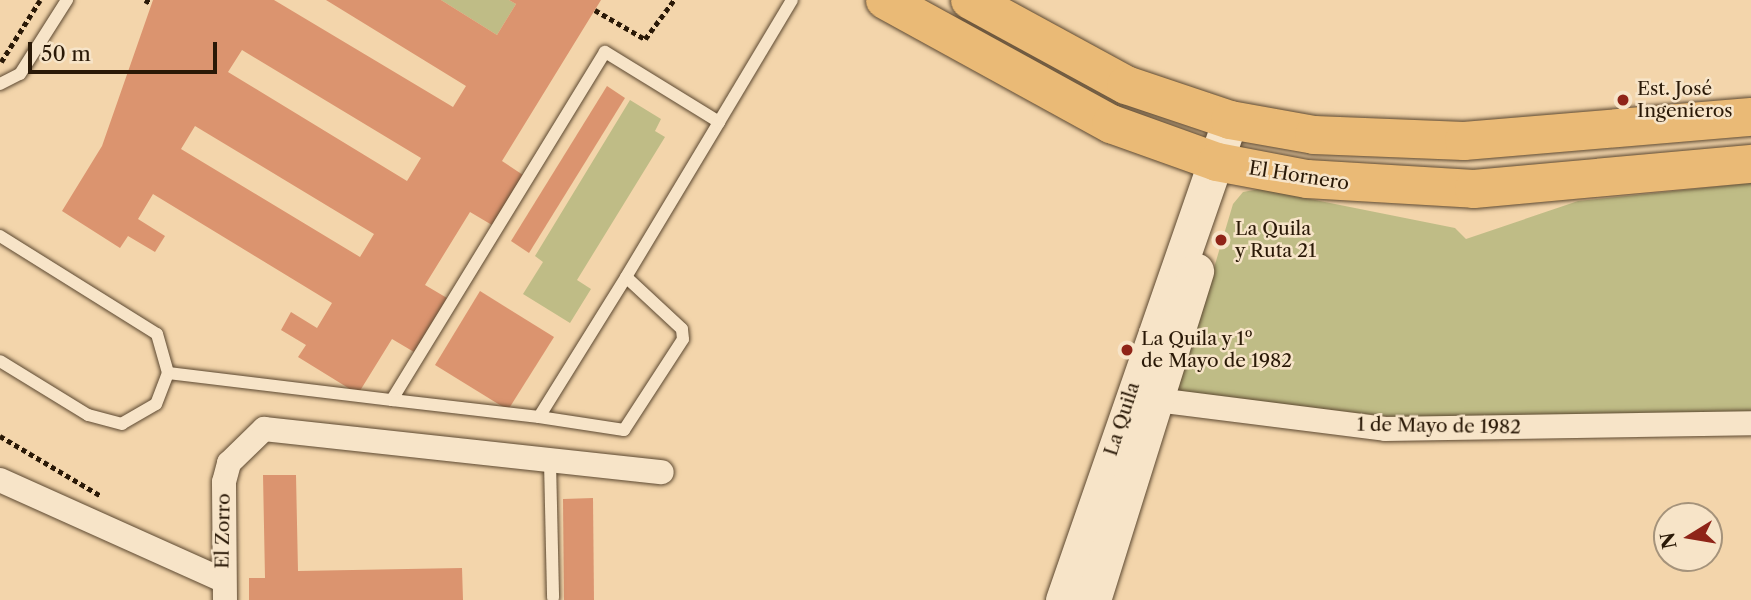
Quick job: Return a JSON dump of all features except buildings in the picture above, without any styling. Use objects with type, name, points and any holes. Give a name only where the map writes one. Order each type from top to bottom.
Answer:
[{"type":"main road","name":"El Hornero","points":[[885,0],[1069,105],[1217,162],[1307,179],[1425,189],[1751,164]]},
{"type":"main road","points":[[970,0],[1089,68],[1230,120],[1314,135],[1426,141],[1751,117]]},
{"type":"main road","name":"La Quila","points":[[1093,600],[1194,209],[1217,162],[1230,120]]},
{"type":"main road","name":"La Quila","points":[[1063,600],[1144,399]]},
{"type":"street","name":"1 de Mayo de 1982","points":[[1144,399],[1385,429],[1751,423]]},
{"type":"street","name":"El Zorro","points":[[224,590],[229,463],[253,435],[279,426],[550,461]]},
{"type":"street","points":[[550,461],[662,472]]},
{"type":"street","points":[[0,480],[224,590]]},
{"type":"lane","points":[[0,84],[20,74],[67,0]]},
{"type":"lane","points":[[539,417],[792,0]]},
{"type":"lane","points":[[392,400],[605,52],[719,122]]},
{"type":"lane","points":[[0,236],[157,334],[168,373],[156,404],[122,424],[88,415],[0,361]]},
{"type":"lane","points":[[168,373],[539,417],[624,430],[683,339],[682,329],[626,277]]},
{"type":"lane","points":[[550,461],[554,598]]},
{"type":"path","points":[[0,64],[40,0]]},
{"type":"path","points":[[595,10],[645,39],[672,1]]},
{"type":"shaded area","points":[[441,0],[509,0],[516,4],[497,35]]},
{"type":"shaded area","points":[[630,100],[661,119],[655,131],[665,137],[577,280],[591,289],[570,323],[523,294],[543,262],[535,256]]},
{"type":"shaded area","points":[[1751,183],[1751,413],[1418,420],[1177,392],[1233,204],[1243,192],[1260,189],[1455,228],[1466,239],[1578,201]]},
{"type":"place","name":"Est. José Ingenieros","points":[[1623,100]]},
{"type":"place","name":"La Quila y Ruta 21","points":[[1221,240]]},
{"type":"place","name":"La Quila y 1º de Mayo de 1982","points":[[1127,350]]}]
